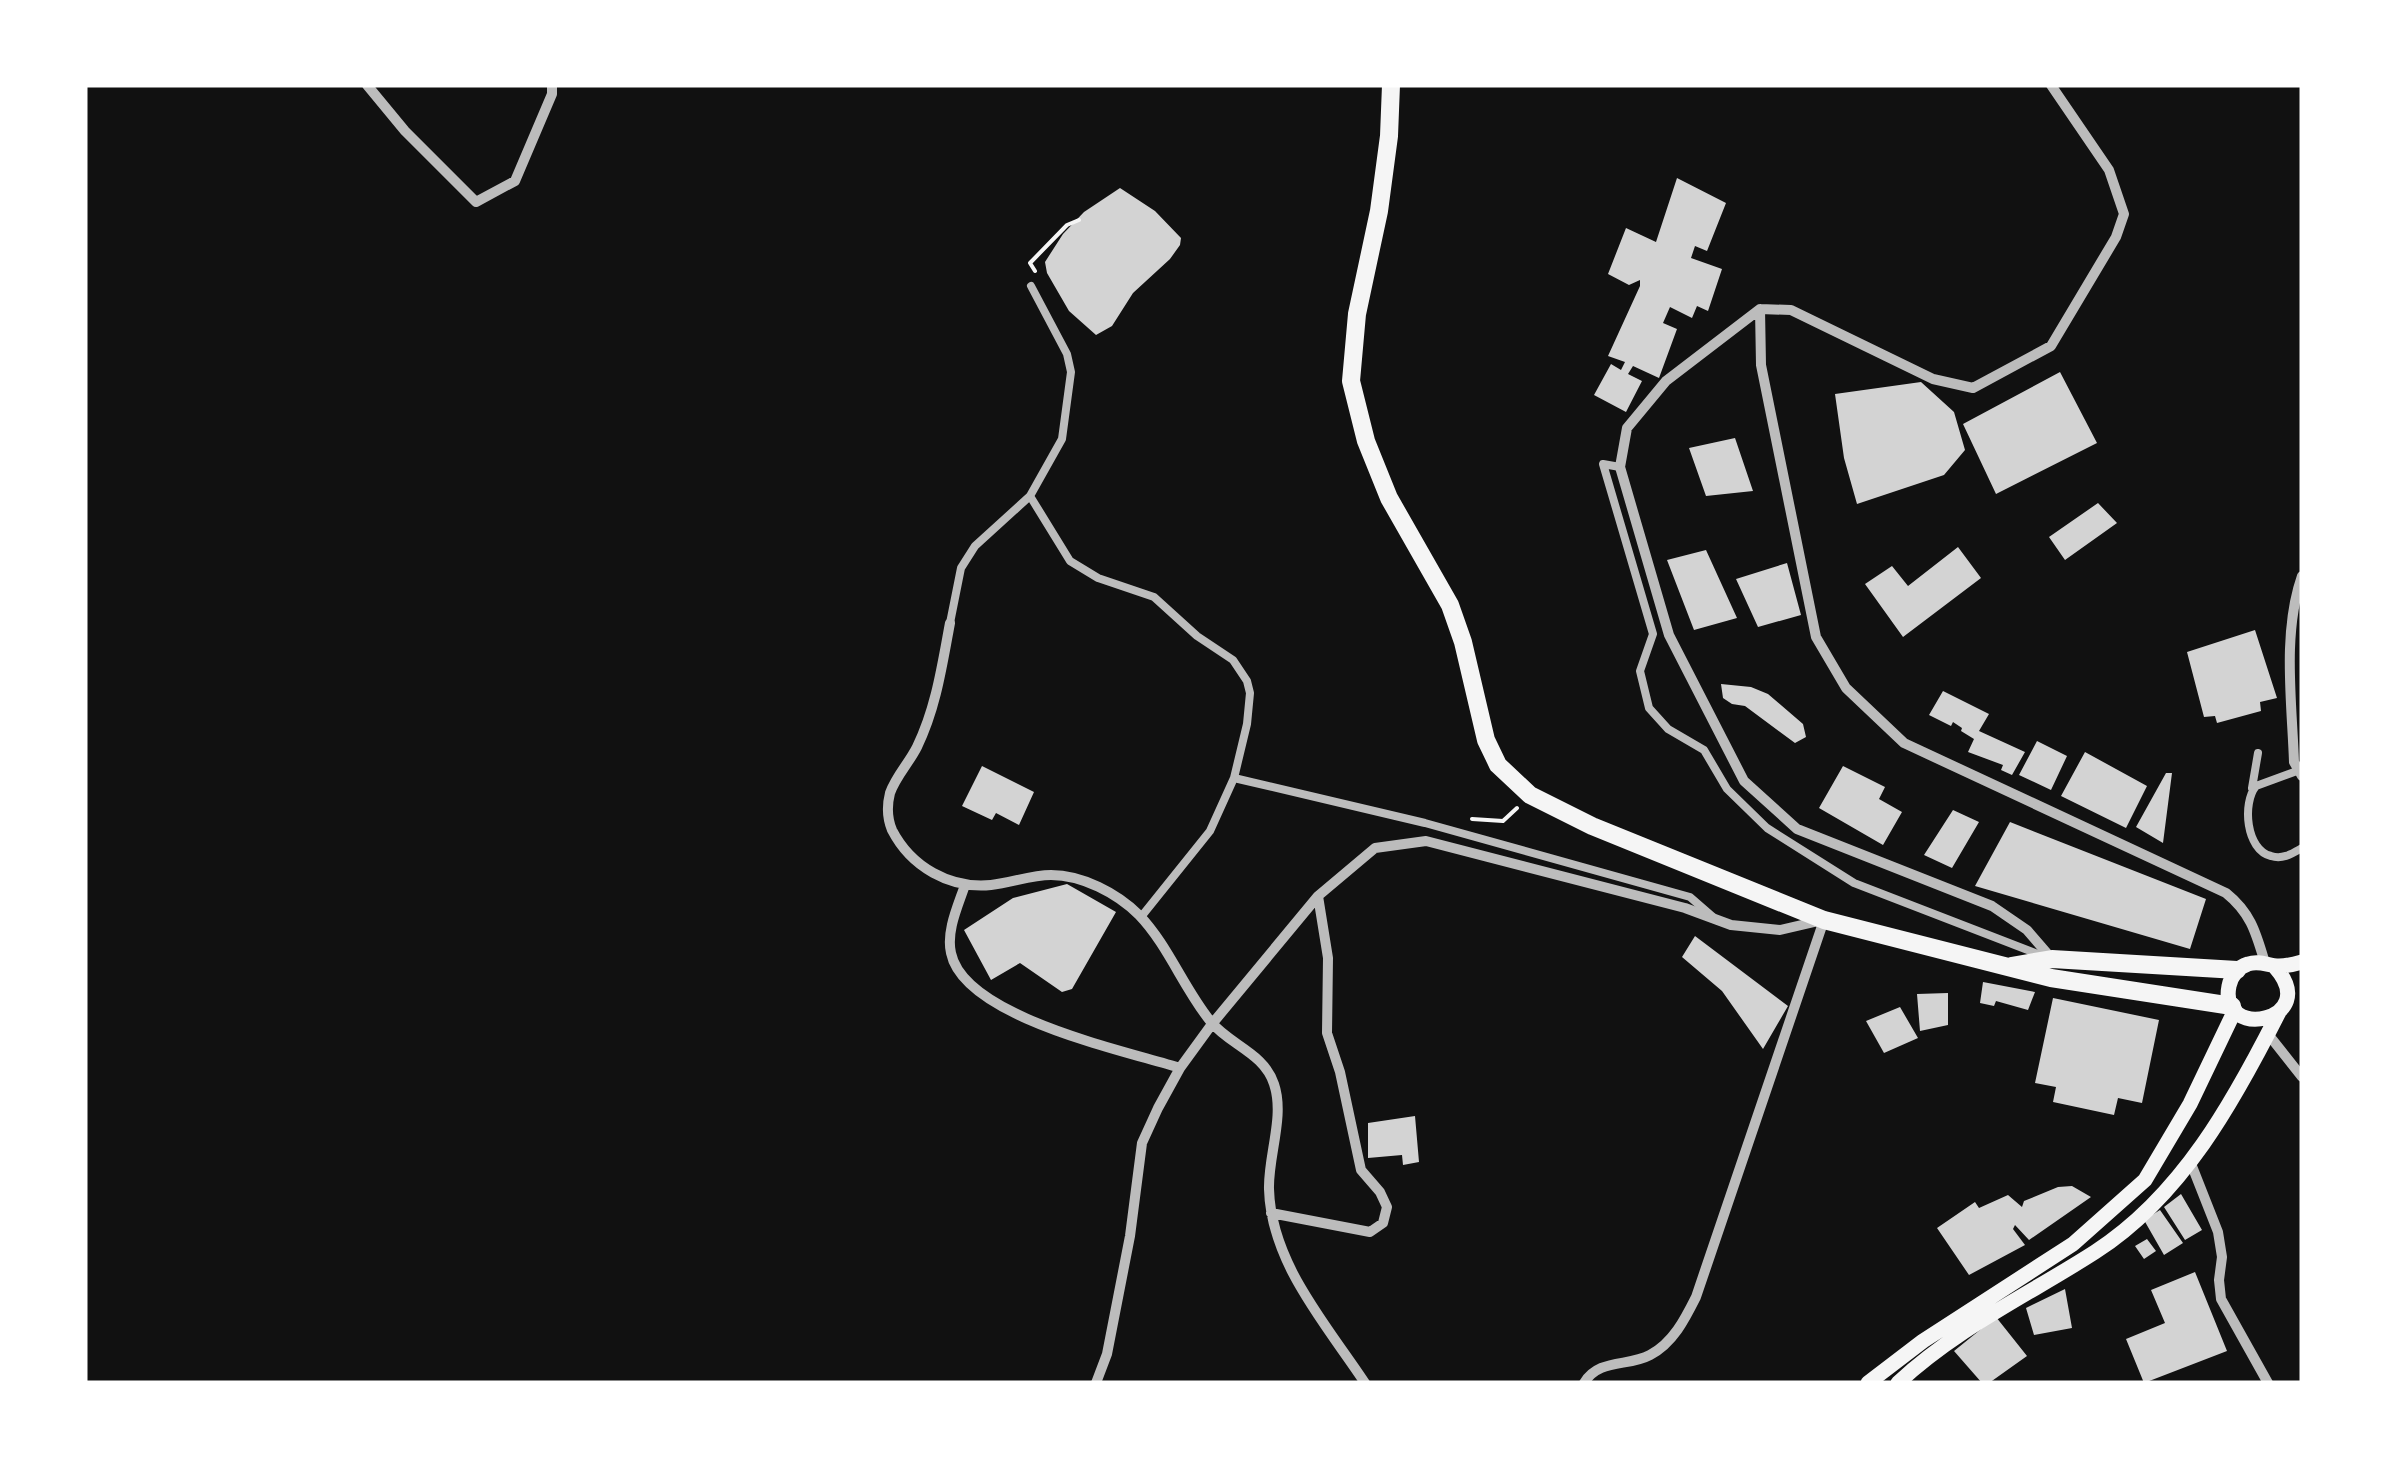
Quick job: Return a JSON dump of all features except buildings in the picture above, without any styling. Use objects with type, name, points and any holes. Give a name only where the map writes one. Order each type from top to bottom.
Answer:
[{"type":"highway","points":[[1392,85],[1390,136],[1357,314],[1351,381],[1366,441],[1389,498],[1450,604],[1486,740],[1498,764],[1530,795],[1592,826],[1824,920],[2006,968],[2233,1008]]},
{"type":"highway","points":[[2006,968],[2052,959],[2237,970]]},
{"type":"main road","points":[[2302,962],[2245,964],[2230,981],[2228,994],[2233,1008],[2244,1018],[2256,1021],[2269,1019],[2302,997]]},
{"type":"main road","points":[[1898,1383],[1968,1327],[2098,1250],[2153,1205],[2223,1116],[2282,1007],[2287,989],[2284,976],[2270,965]]},
{"type":"main road","points":[[1868,1383],[1923,1342],[2073,1244],[2145,1180],[2190,1104],[2233,1008]]},
{"type":"street","points":[[367,85],[405,132],[476,202],[515,181],[552,94],[552,85]]},
{"type":"street","points":[[2052,85],[2109,170],[2124,214],[2116,237],[2051,346],[1973,388],[1933,378],[1791,310],[1760,310],[1666,381],[1628,428],[1620,467],[1670,635],[1744,781],[1797,828],[2008,915],[2052,959]]},
{"type":"street","points":[[1031,286],[1066,354],[1071,372],[1062,439],[1030,496],[975,546],[961,568],[935,701],[915,750],[890,792],[887,810],[891,827],[923,867],[942,879],[965,885],[992,885],[1051,875],[1078,879],[1121,900],[1141,916],[1212,1024],[1259,1059],[1270,1073],[1277,1107],[1270,1164],[1271,1213],[1289,1267],[1365,1383]]},
{"type":"street","points":[[1760,310],[1760,365],[1816,637],[1846,688],[1904,742],[2226,894],[2244,907],[2270,965]]},
{"type":"street","points":[[1620,467],[1603,464],[1653,634],[1640,671],[1649,708],[1668,729],[1704,750],[1727,789],[1766,828],[1854,883],[2052,959]]},
{"type":"street","points":[[1030,496],[1070,561],[1098,578],[1154,597],[1242,670],[1250,693],[1245,736],[1234,778],[1210,831],[1141,916]]},
{"type":"street","points":[[2252,791],[2263,783],[2300,774],[2294,752],[2292,635],[2302,576]]},
{"type":"street","points":[[2258,753],[2248,805],[2252,833],[2259,847],[2276,857],[2302,848]]},
{"type":"street","points":[[1234,778],[1425,823],[1690,897],[1716,921]]},
{"type":"street","points":[[1096,1383],[1107,1354],[1130,1236],[1142,1144],[1180,1068],[1318,896],[1375,848],[1426,841],[1685,908],[1716,921],[1780,930],[1824,920]]},
{"type":"street","points":[[965,885],[949,937],[950,954],[966,984],[1014,1014],[1180,1068]]},
{"type":"street","points":[[1271,1213],[1370,1232],[1378,1230],[1386,1216],[1385,1199],[1361,1170],[1340,1072],[1327,1034],[1328,958],[1318,896]]},
{"type":"street","points":[[1584,1383],[1606,1365],[1650,1355],[1682,1326],[1696,1297],[1824,920]]},
{"type":"street","points":[[2268,1034],[2301,1075]]},
{"type":"street","points":[[2190,1161],[2218,1232],[2221,1299],[2268,1383]]},
{"type":"path","points":[[1031,286],[1036,268],[1030,262],[1068,225],[1080,220]]}]
